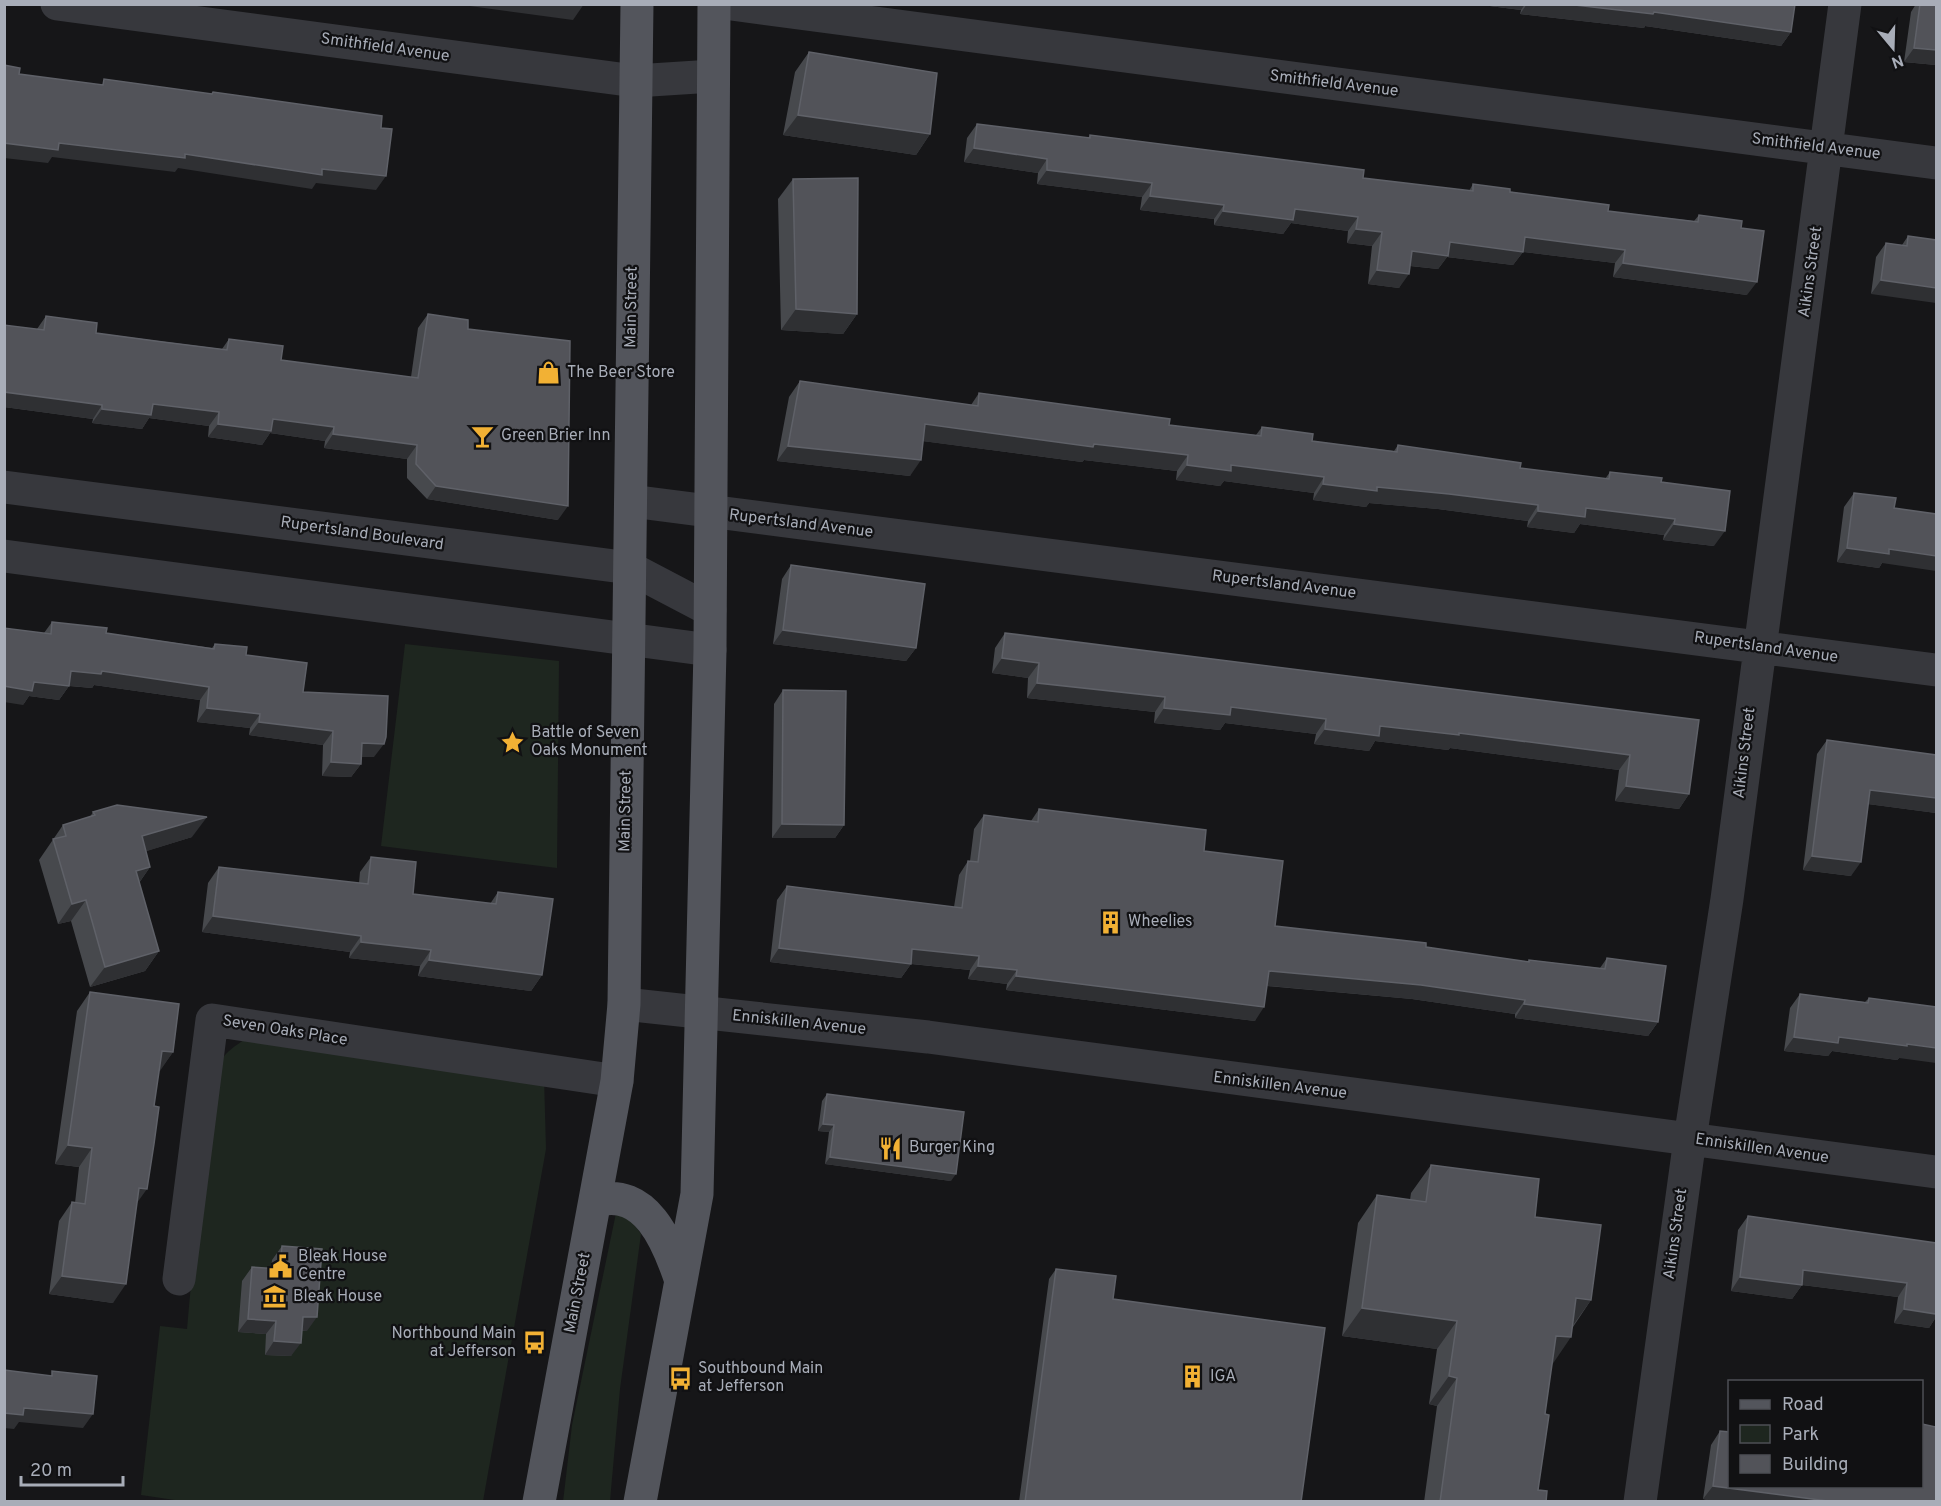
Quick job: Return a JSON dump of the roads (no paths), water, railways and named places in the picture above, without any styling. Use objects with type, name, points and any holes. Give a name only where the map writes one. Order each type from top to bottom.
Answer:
[{"type":"main road","name":"Main Street","points":[[539,1502],[617,1081],[624,1004],[637,4]]},
{"type":"main road","points":[[640,1502],[697,1194],[710,650],[714,4]]},
{"type":"main road","points":[[595,1201],[610,1197],[624,1199],[639,1208],[656,1225],[671,1250],[681,1281]]},
{"type":"street","name":"Smithfield Avenue","points":[[57,4],[635,81],[713,76]]},
{"type":"street","name":"Smithfield Avenue","points":[[731,4],[1936,163]]},
{"type":"street","name":"Aikins Street","points":[[1640,1502],[1690,1139],[1727,899],[1845,4]]},
{"type":"street","name":"Rupertsland Boulevard","points":[[4,487],[630,568],[710,610]]},
{"type":"street","name":"Rupertsland Avenue","points":[[630,501],[1936,670]]},
{"type":"street","points":[[4,556],[710,650]]},
{"type":"street","name":"Enniskillen Avenue","points":[[624,1004],[928,1037],[1936,1172]]},
{"type":"street","name":"Seven Oaks Place","points":[[179,1279],[212,1020],[617,1081]]},
{"type":"place","name":"The Beer Store","points":[[549,373]]},
{"type":"place","name":"Green Brier Inn","points":[[483,436]]},
{"type":"place","name":"Battle of Seven Oaks Monument","points":[[513,742]]},
{"type":"place","name":"Wheelies","points":[[1110,922]]},
{"type":"place","name":"Burger King","points":[[891,1148]]},
{"type":"place","name":"Bleak House Centre","points":[[280,1266]]},
{"type":"place","name":"Bleak House","points":[[275,1297]]},
{"type":"place","name":"Northbound Main at Jefferson","points":[[534,1343]]},
{"type":"place","name":"IGA","points":[[1192,1377]]},
{"type":"place","name":"Southbound Main at Jefferson","points":[[680,1378]]}]
